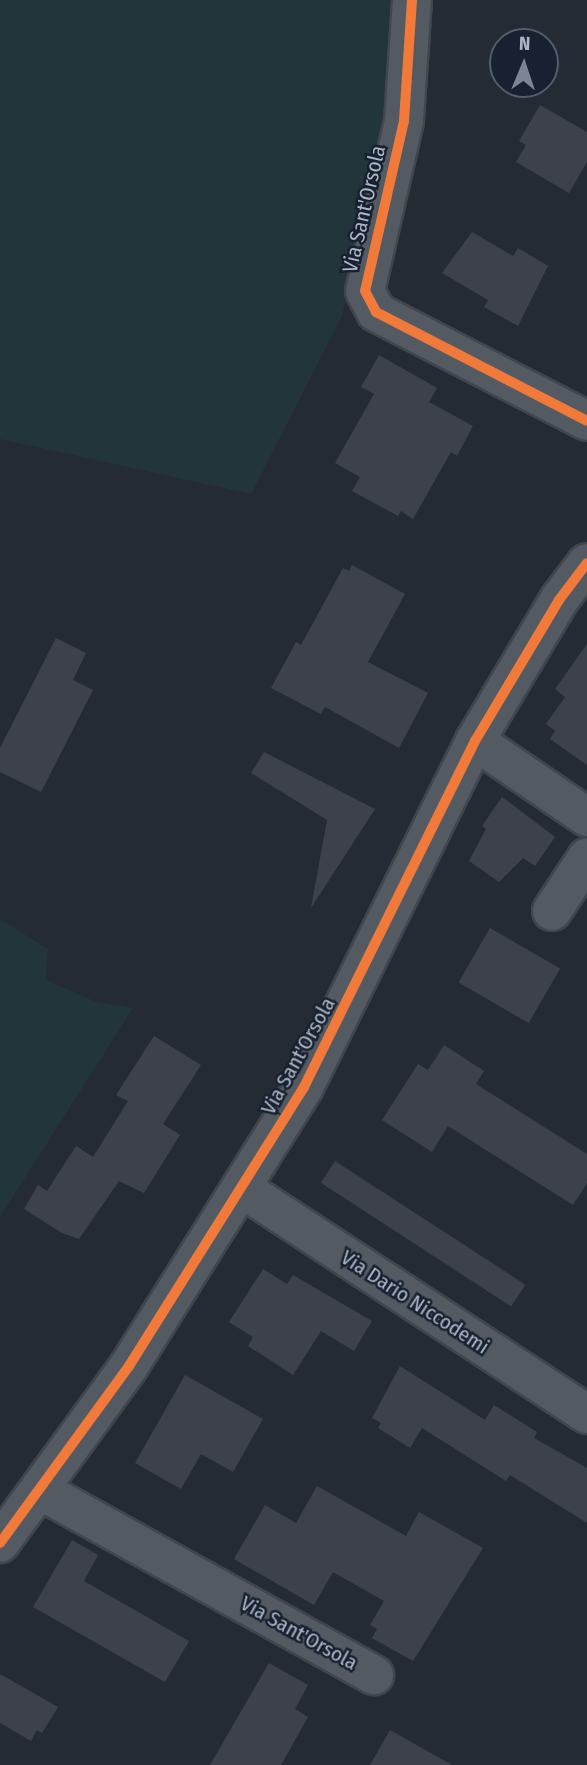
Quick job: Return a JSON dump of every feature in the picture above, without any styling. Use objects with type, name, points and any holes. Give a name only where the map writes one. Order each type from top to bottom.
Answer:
[{"type":"street","name":"Via Sant'Orsola","points":[[412,0],[404,121],[365,291],[376,312],[587,421]]},
{"type":"street","name":"Via Sant'Orsola","points":[[0,1543],[23,1499],[129,1366],[243,1189],[338,1026],[475,741],[559,600],[587,563]]},
{"type":"street","points":[[475,741],[587,817]]},
{"type":"street","points":[[552,911],[587,858]]},
{"type":"street","name":"Via Dario Niccodemi","points":[[243,1189],[587,1414]]},
{"type":"street","name":"Via Sant'Orsola","points":[[23,1499],[374,1675]]},
{"type":"green space","points":[[0,0],[402,0],[388,122],[342,316],[251,494],[0,439]]},
{"type":"green space","points":[[0,919],[48,949],[46,980],[94,1001],[133,1008],[0,1217]]},
{"type":"building","points":[[540,105],[587,132],[587,162],[569,193],[516,162],[526,145],[519,141]]},
{"type":"building","points":[[472,232],[513,256],[518,248],[548,266],[518,326],[484,307],[488,300],[442,273]]},
{"type":"building","points":[[379,355],[437,388],[429,402],[473,426],[457,456],[451,452],[413,519],[401,511],[398,516],[352,491],[360,477],[335,463],[374,394],[361,387]]},
{"type":"building","points":[[352,565],[405,594],[368,662],[428,693],[399,748],[325,707],[321,714],[271,688],[296,642],[301,645],[343,568],[349,571]]},
{"type":"building","points":[[56,638],[86,653],[73,680],[93,690],[41,792],[0,772],[0,748]]},
{"type":"building","points":[[587,644],[587,765],[550,739],[555,731],[546,724],[565,697],[555,689]]},
{"type":"building","points":[[264,752],[375,809],[311,908],[327,820],[251,773]]},
{"type":"building","points":[[502,797],[555,837],[535,866],[523,858],[499,882],[469,861],[486,829],[482,826]]},
{"type":"building","points":[[490,928],[560,968],[529,1023],[459,983]]},
{"type":"building","points":[[154,1036],[201,1065],[163,1124],[180,1135],[144,1193],[119,1181],[79,1239],[62,1233],[24,1209],[38,1185],[47,1191],[76,1146],[93,1157],[128,1101],[116,1095]]},
{"type":"building","points":[[444,1045],[484,1071],[476,1084],[587,1154],[587,1183],[573,1205],[448,1126],[432,1152],[382,1120],[418,1064],[428,1070]]},
{"type":"building","points":[[335,1161],[525,1285],[511,1306],[321,1183]]},
{"type":"building","points":[[263,1269],[287,1284],[293,1275],[372,1321],[354,1351],[321,1331],[293,1375],[248,1346],[253,1337],[229,1322]]},
{"type":"building","points":[[400,1366],[485,1420],[494,1405],[537,1432],[534,1438],[587,1468],[587,1523],[510,1475],[506,1481],[422,1428],[410,1448],[378,1428],[381,1423],[372,1418]]},
{"type":"building","points":[[185,1375],[263,1419],[233,1472],[201,1454],[181,1489],[135,1463]]},
{"type":"building","points":[[317,1486],[406,1536],[419,1512],[483,1548],[413,1661],[372,1638],[377,1629],[370,1625],[384,1601],[333,1572],[314,1605],[234,1559],[265,1505],[296,1523]]},
{"type":"building","points":[[72,1540],[98,1555],[84,1581],[189,1641],[165,1682],[33,1607]]},
{"type":"building","points":[[269,1663],[308,1685],[295,1709],[308,1717],[281,1765],[210,1765]]},
{"type":"building","points":[[0,1674],[58,1707],[42,1733],[37,1730],[31,1741],[0,1723]]},
{"type":"building","points":[[390,1730],[452,1765],[370,1765]]},
{"type":"cycle path","points":[[412,0],[404,121],[365,291],[376,312],[587,421]]},
{"type":"cycle path","points":[[0,1543],[129,1366],[304,1087],[475,741],[559,600],[587,563]]}]
